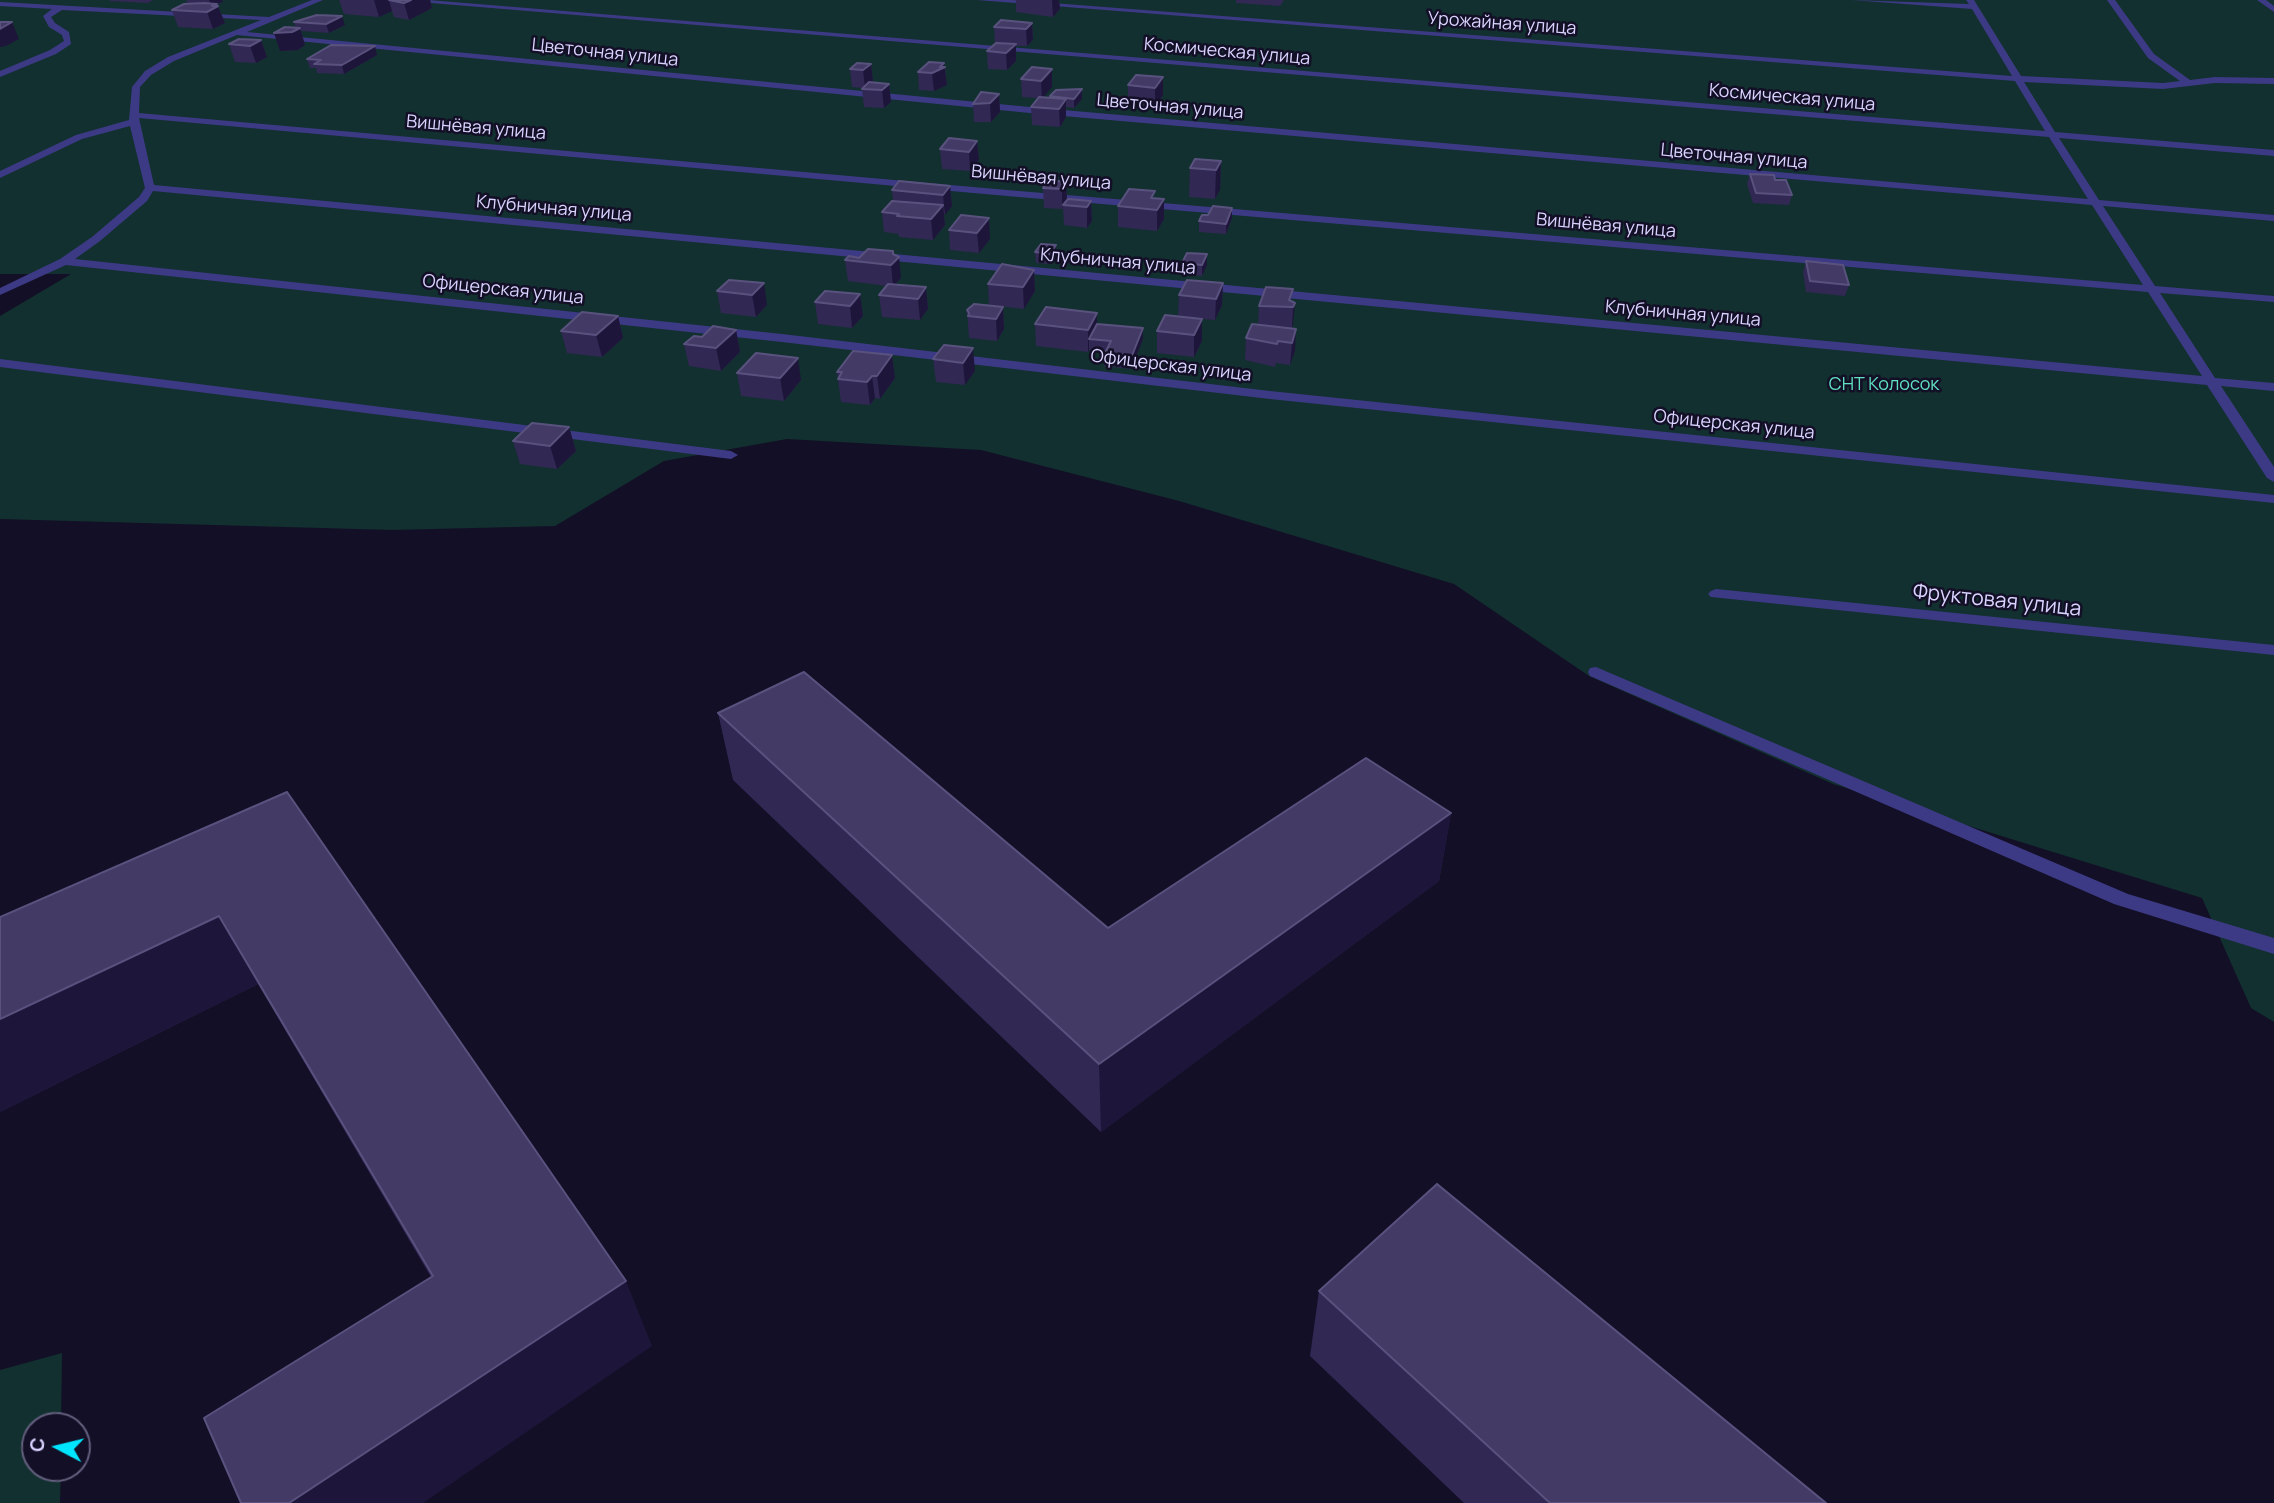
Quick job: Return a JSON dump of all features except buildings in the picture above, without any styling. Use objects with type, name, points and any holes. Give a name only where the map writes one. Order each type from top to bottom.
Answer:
[{"type":"street","points":[[0,292],[64,261],[120,220],[143,199],[149,188],[135,118],[136,87],[148,73],[171,59],[319,0]]},
{"type":"street","name":"Космическая улица","points":[[399,0],[2274,153]]},
{"type":"street","name":"Урожайная улица","points":[[981,0],[2020,79],[2163,86],[2215,80],[2274,81]]},
{"type":"street","points":[[1855,0],[1972,4],[2052,135],[2100,205],[2209,380],[2274,478]]},
{"type":"street","points":[[2111,0],[2151,56],[2188,83]]},
{"type":"street","points":[[2261,0],[2274,10]]},
{"type":"street","points":[[0,4],[273,18]]},
{"type":"street","points":[[0,74],[53,52],[68,42],[66,34],[52,25],[47,16],[61,7]]},
{"type":"street","name":"Цветочная улица","points":[[237,33],[1040,111],[2274,218]]},
{"type":"street","points":[[0,175],[79,137],[135,118]]},
{"type":"street","name":"Вишнёвая улица","points":[[135,118],[2153,291],[2274,299]]},
{"type":"street","name":"Клубничная улица","points":[[149,188],[2274,387]]},
{"type":"street","name":"Офицерская улица","points":[[64,261],[768,336],[1270,395],[2274,499]]},
{"type":"street","points":[[0,363],[731,455]]},
{"type":"street","name":"Фруктовая улица","points":[[1716,594],[2274,650]]},
{"type":"street","points":[[1596,673],[2121,899],[2274,946]]},
{"type":"green space","name":"СНТ Колосок","points":[[0,0],[2274,0],[2274,1022],[2251,1008],[2202,898],[1833,784],[1589,676],[1454,584],[1179,501],[981,450],[787,439],[664,461],[555,526],[392,530],[0,519],[0,316],[71,274],[0,274]]},
{"type":"green space","points":[[62,1353],[61,1412],[21,1412],[21,1482],[61,1482],[60,1503],[0,1503],[0,1370]]}]
